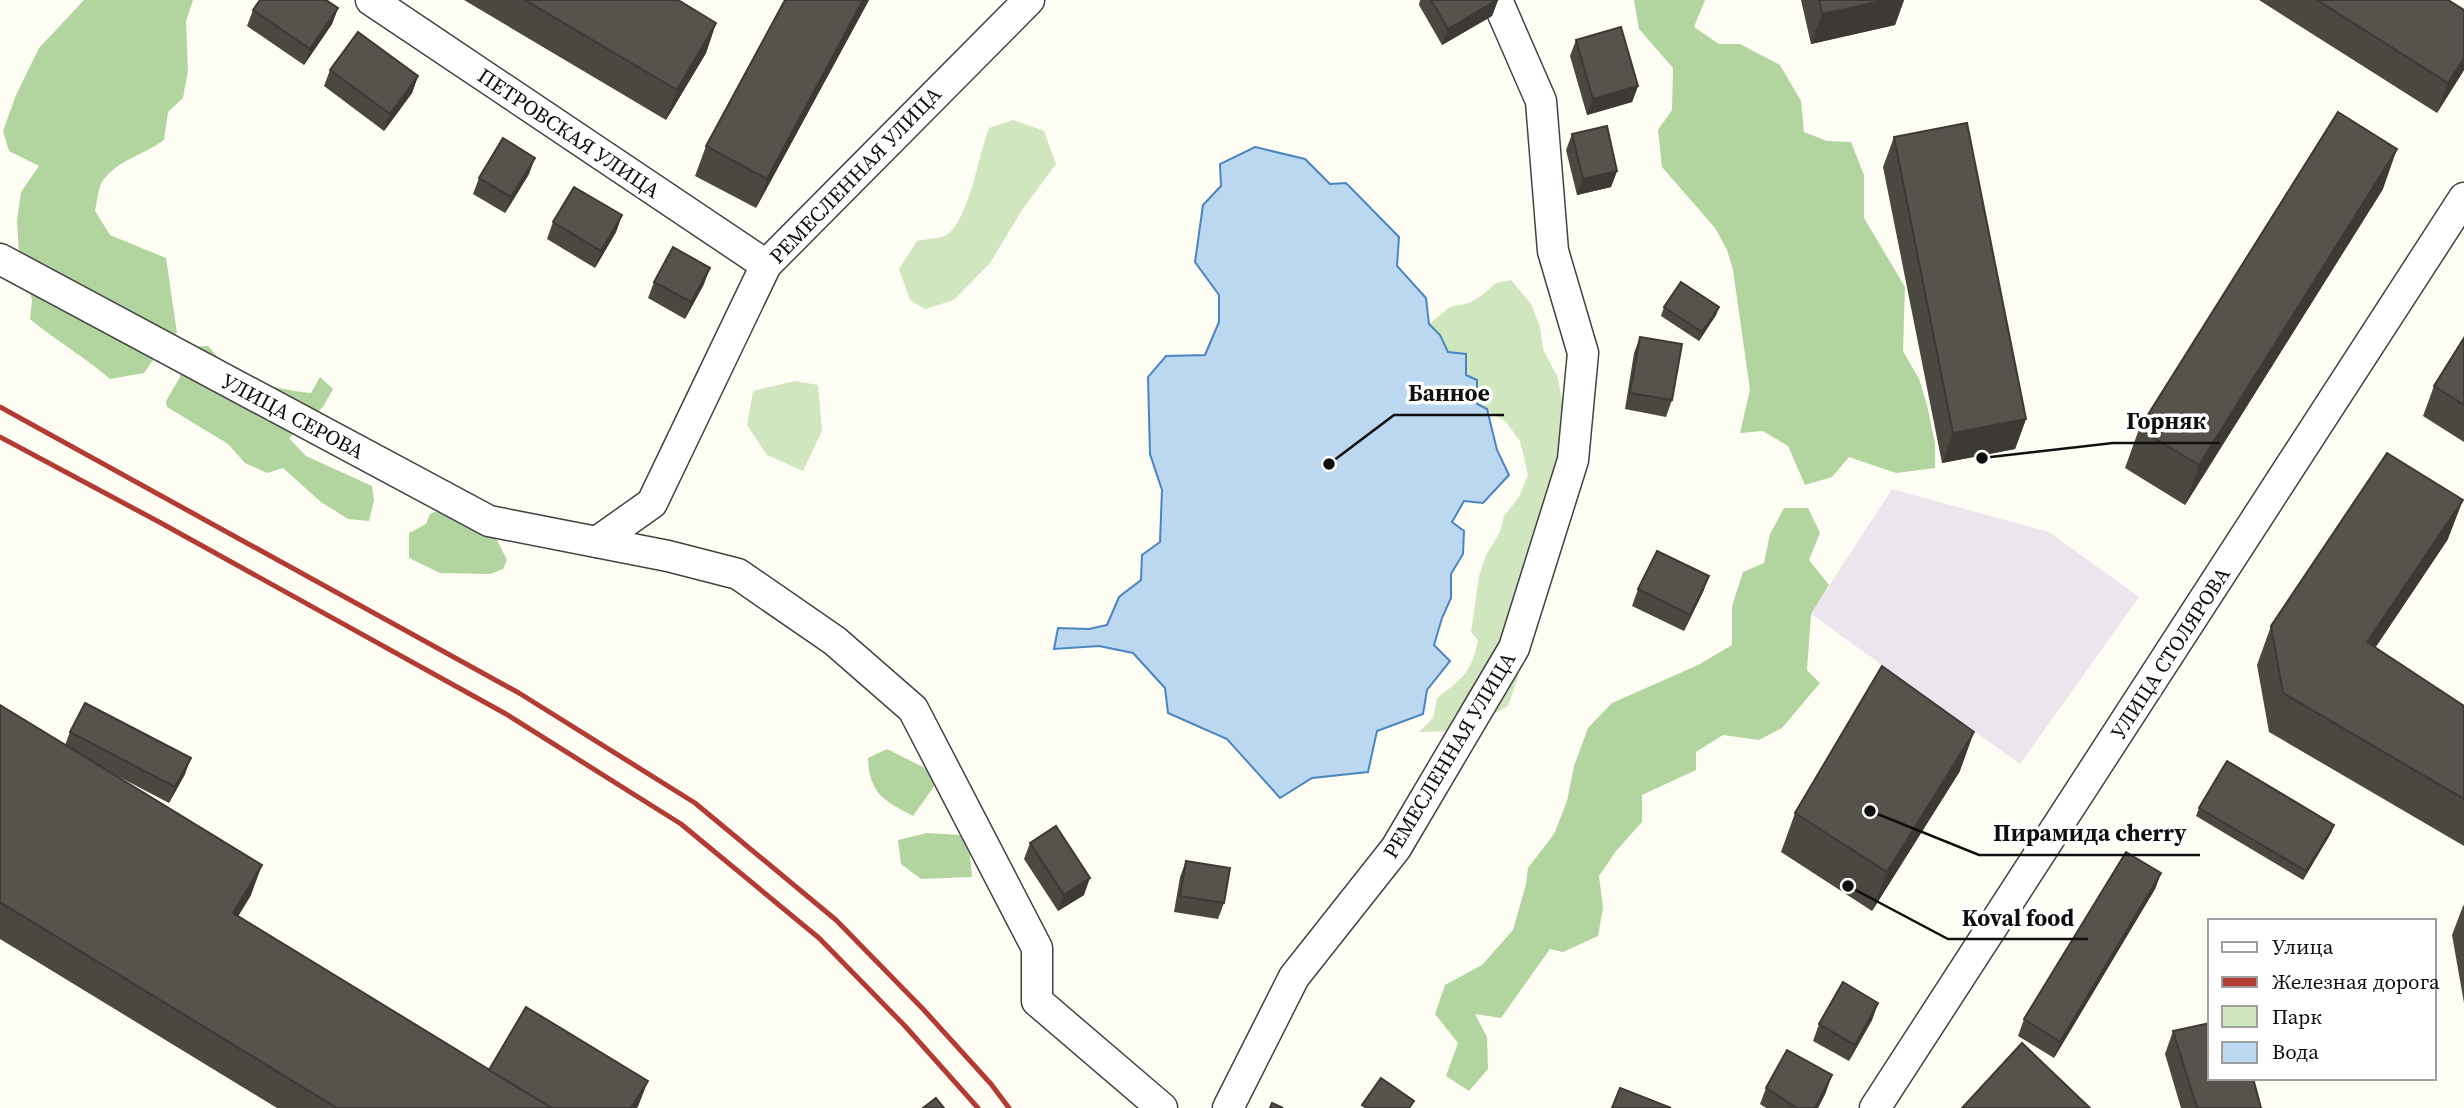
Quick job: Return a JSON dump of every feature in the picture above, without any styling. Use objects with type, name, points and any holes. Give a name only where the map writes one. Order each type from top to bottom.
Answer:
[{"type":"street","name":"ПЕТРОВСКАЯ УЛИЦА","points":[[372,0],[766,265]]},
{"type":"street","name":"РЕМЕСЛЕННАЯ УЛИЦА","points":[[597,542],[652,503],[766,265],[1029,0]]},
{"type":"street","name":"РЕМЕСЛЕННАЯ УЛИЦА","points":[[1228,1108],[1294,976],[1396,848],[1514,648],[1573,460],[1583,353],[1553,251],[1541,101],[1497,0]]},
{"type":"street","name":"УЛИЦА СТОЛЯРОВА","points":[[1875,1108],[2464,198]]},
{"type":"street","name":"УЛИЦА СЕРОВА","points":[[0,259],[489,521],[668,556],[738,574],[835,641],[913,709],[1037,948],[1037,1001],[1162,1108]]},
{"type":"shaded area","points":[[1892,489],[2049,532],[2139,597],[2020,764],[1811,614]]},
{"type":"green space","points":[[84,0],[193,0],[186,21],[188,71],[183,98],[168,112],[164,140],[110,172],[100,186],[95,211],[110,235],[166,258],[177,333],[163,346],[144,373],[110,379],[30,319],[32,301],[26,273],[6,273],[0,277],[0,249],[19,253],[17,221],[21,192],[39,166],[9,151],[3,131],[16,95],[39,48]]},
{"type":"green space","points":[[1634,0],[1705,0],[1694,27],[1719,44],[1740,44],[1780,65],[1801,101],[1804,132],[1827,141],[1851,142],[1864,175],[1864,218],[1905,287],[1903,351],[1919,379],[1927,405],[1935,444],[1935,468],[1896,473],[1849,457],[1832,477],[1805,485],[1788,446],[1763,431],[1740,433],[1750,390],[1733,270],[1727,250],[1715,228],[1662,167],[1658,130],[1672,110],[1673,68],[1639,29]]},
{"type":"green space","points":[[1013,120],[1044,131],[1056,164],[1022,210],[990,263],[954,300],[925,309],[910,300],[899,269],[917,241],[945,236],[956,225],[968,200],[989,128]]},
{"type":"green space","points":[[1511,280],[1531,304],[1540,327],[1543,349],[1558,378],[1563,405],[1564,462],[1514,648],[1518,677],[1508,706],[1490,716],[1465,703],[1454,716],[1457,722],[1450,731],[1419,732],[1433,718],[1437,698],[1465,674],[1473,660],[1478,640],[1471,632],[1479,576],[1486,555],[1500,532],[1504,516],[1519,497],[1528,475],[1520,441],[1506,422],[1477,404],[1477,380],[1456,362],[1429,324],[1450,307],[1469,303],[1496,283]]},
{"type":"green space","points":[[208,346],[231,370],[260,383],[311,393],[320,377],[333,389],[323,407],[289,438],[306,456],[372,486],[374,500],[369,521],[348,519],[321,502],[283,468],[267,473],[245,463],[228,444],[167,407],[166,401],[180,377],[184,347]]},
{"type":"green space","points":[[795,381],[818,385],[822,431],[803,471],[767,455],[747,425],[753,391]]},
{"type":"green space","points":[[445,508],[459,523],[481,529],[497,540],[507,560],[503,569],[490,574],[440,573],[409,558],[409,533],[426,524],[430,514]]},
{"type":"green space","points":[[1784,508],[1808,508],[1820,533],[1809,560],[1829,585],[1811,614],[1807,670],[1820,683],[1782,728],[1759,740],[1723,735],[1696,752],[1696,770],[1642,795],[1642,822],[1616,851],[1599,876],[1603,908],[1598,936],[1563,952],[1550,949],[1501,1018],[1475,1014],[1487,1037],[1488,1069],[1469,1091],[1446,1076],[1458,1043],[1435,1014],[1445,985],[1482,965],[1513,930],[1528,868],[1554,834],[1567,801],[1574,766],[1588,728],[1612,703],[1698,665],[1732,645],[1732,606],[1743,572],[1764,563],[1770,534]]},
{"type":"green space","points":[[887,749],[925,768],[935,785],[913,816],[880,795],[871,780],[868,758]]},
{"type":"green space","points":[[927,833],[960,835],[970,855],[972,877],[921,879],[901,864],[898,840]]},
{"type":"water","points":[[1255,147],[1305,159],[1330,184],[1346,183],[1399,237],[1397,266],[1426,298],[1429,324],[1440,335],[1448,352],[1466,354],[1466,375],[1477,380],[1477,404],[1487,409],[1497,450],[1509,475],[1483,503],[1464,501],[1452,522],[1464,531],[1463,554],[1451,574],[1451,598],[1434,645],[1450,661],[1427,690],[1423,714],[1377,731],[1368,772],[1312,778],[1280,798],[1227,739],[1168,713],[1165,688],[1133,653],[1099,646],[1054,649],[1058,628],[1089,629],[1107,625],[1119,597],[1141,580],[1142,555],[1160,542],[1162,490],[1150,454],[1148,377],[1166,356],[1205,355],[1219,322],[1219,295],[1195,262],[1203,205],[1221,186],[1220,164]]},
{"type":"building","points":[[260,0],[326,0],[338,8],[310,49],[253,10]]},
{"type":"building","points":[[525,0],[678,0],[716,23],[677,90]]},
{"type":"building","points":[[785,0],[863,0],[767,179],[706,146]]},
{"type":"building","points":[[1431,0],[1497,0],[1448,29]]},
{"type":"building","points":[[1819,0],[1886,0],[1822,14]]},
{"type":"building","points":[[2317,0],[2448,0],[2464,10],[2464,58],[2448,83]]},
{"type":"building","points":[[1621,27],[1638,86],[1593,99],[1576,40]]},
{"type":"building","points":[[358,32],[418,76],[390,114],[330,70]]},
{"type":"building","points":[[2338,112],[2397,149],[2199,465],[2139,429]]},
{"type":"building","points":[[1967,123],[2026,419],[1953,433],[1894,137]]},
{"type":"building","points":[[1607,126],[1617,171],[1583,179],[1572,134]]},
{"type":"building","points":[[503,138],[535,158],[511,197],[479,178]]},
{"type":"building","points":[[574,187],[622,215],[601,251],[553,222]]},
{"type":"building","points":[[673,247],[710,268],[691,302],[654,282]]},
{"type":"building","points":[[1681,282],[1719,307],[1702,332],[1664,307]]},
{"type":"building","points":[[1640,337],[1682,344],[1672,400],[1630,393]]},
{"type":"building","points":[[2464,338],[2464,405],[2434,386]]},
{"type":"building","points":[[2387,453],[2463,500],[2367,642],[2464,706],[2464,799],[2283,693],[2271,626]]},
{"type":"building","points":[[1657,551],[1709,576],[1690,615],[1638,589]]},
{"type":"building","points":[[1882,666],[1974,732],[1887,872],[1795,813]]},
{"type":"building","points":[[85,703],[191,758],[175,787],[70,732]]},
{"type":"building","points":[[0,705],[262,865],[233,913],[552,1108],[337,1108],[0,902]]},
{"type":"building","points":[[2227,761],[2334,825],[2306,871],[2199,808]]},
{"type":"building","points":[[1056,826],[1090,878],[1064,895],[1030,843]]},
{"type":"building","points":[[2126,852],[2161,873],[2060,1042],[2024,1019]]},
{"type":"building","points":[[1186,861],[1230,868],[1224,903],[1180,896]]},
{"type":"building","points":[[1843,982],[1878,1003],[1855,1045],[1819,1024]]},
{"type":"building","points":[[526,1007],[648,1081],[632,1106],[636,1108],[552,1108],[489,1070]]},
{"type":"building","points":[[2208,1023],[2208,1080],[2254,1080],[2261,1108],[2197,1108],[2173,1031]]},
{"type":"building","points":[[2022,1043],[2090,1108],[1962,1108]]},
{"type":"building","points":[[1787,1050],[1832,1075],[1815,1108],[1797,1108],[1766,1088]]},
{"type":"building","points":[[1381,1078],[1414,1101],[1409,1108],[1367,1108],[1362,1105]]},
{"type":"building","points":[[1620,1088],[1671,1108],[1612,1108]]},
{"type":"building","points":[[936,1098],[944,1108],[923,1108]]},
{"type":"building","points":[[1272,1103],[1283,1108],[1270,1108]]},
{"type":"railway","points":[[0,407],[519,693],[695,803],[836,920],[923,1009],[991,1084],[1009,1108]]},
{"type":"railway","points":[[0,437],[506,714],[681,824],[819,938],[905,1026],[978,1108]]},
{"type":"place","name":"Горняк","points":[[1982,458]]},
{"type":"place","name":"Банное","points":[[1329,464]]},
{"type":"place","name":"Пирамида cherry","points":[[1870,811]]},
{"type":"place","name":"Koval food","points":[[1848,886]]}]
